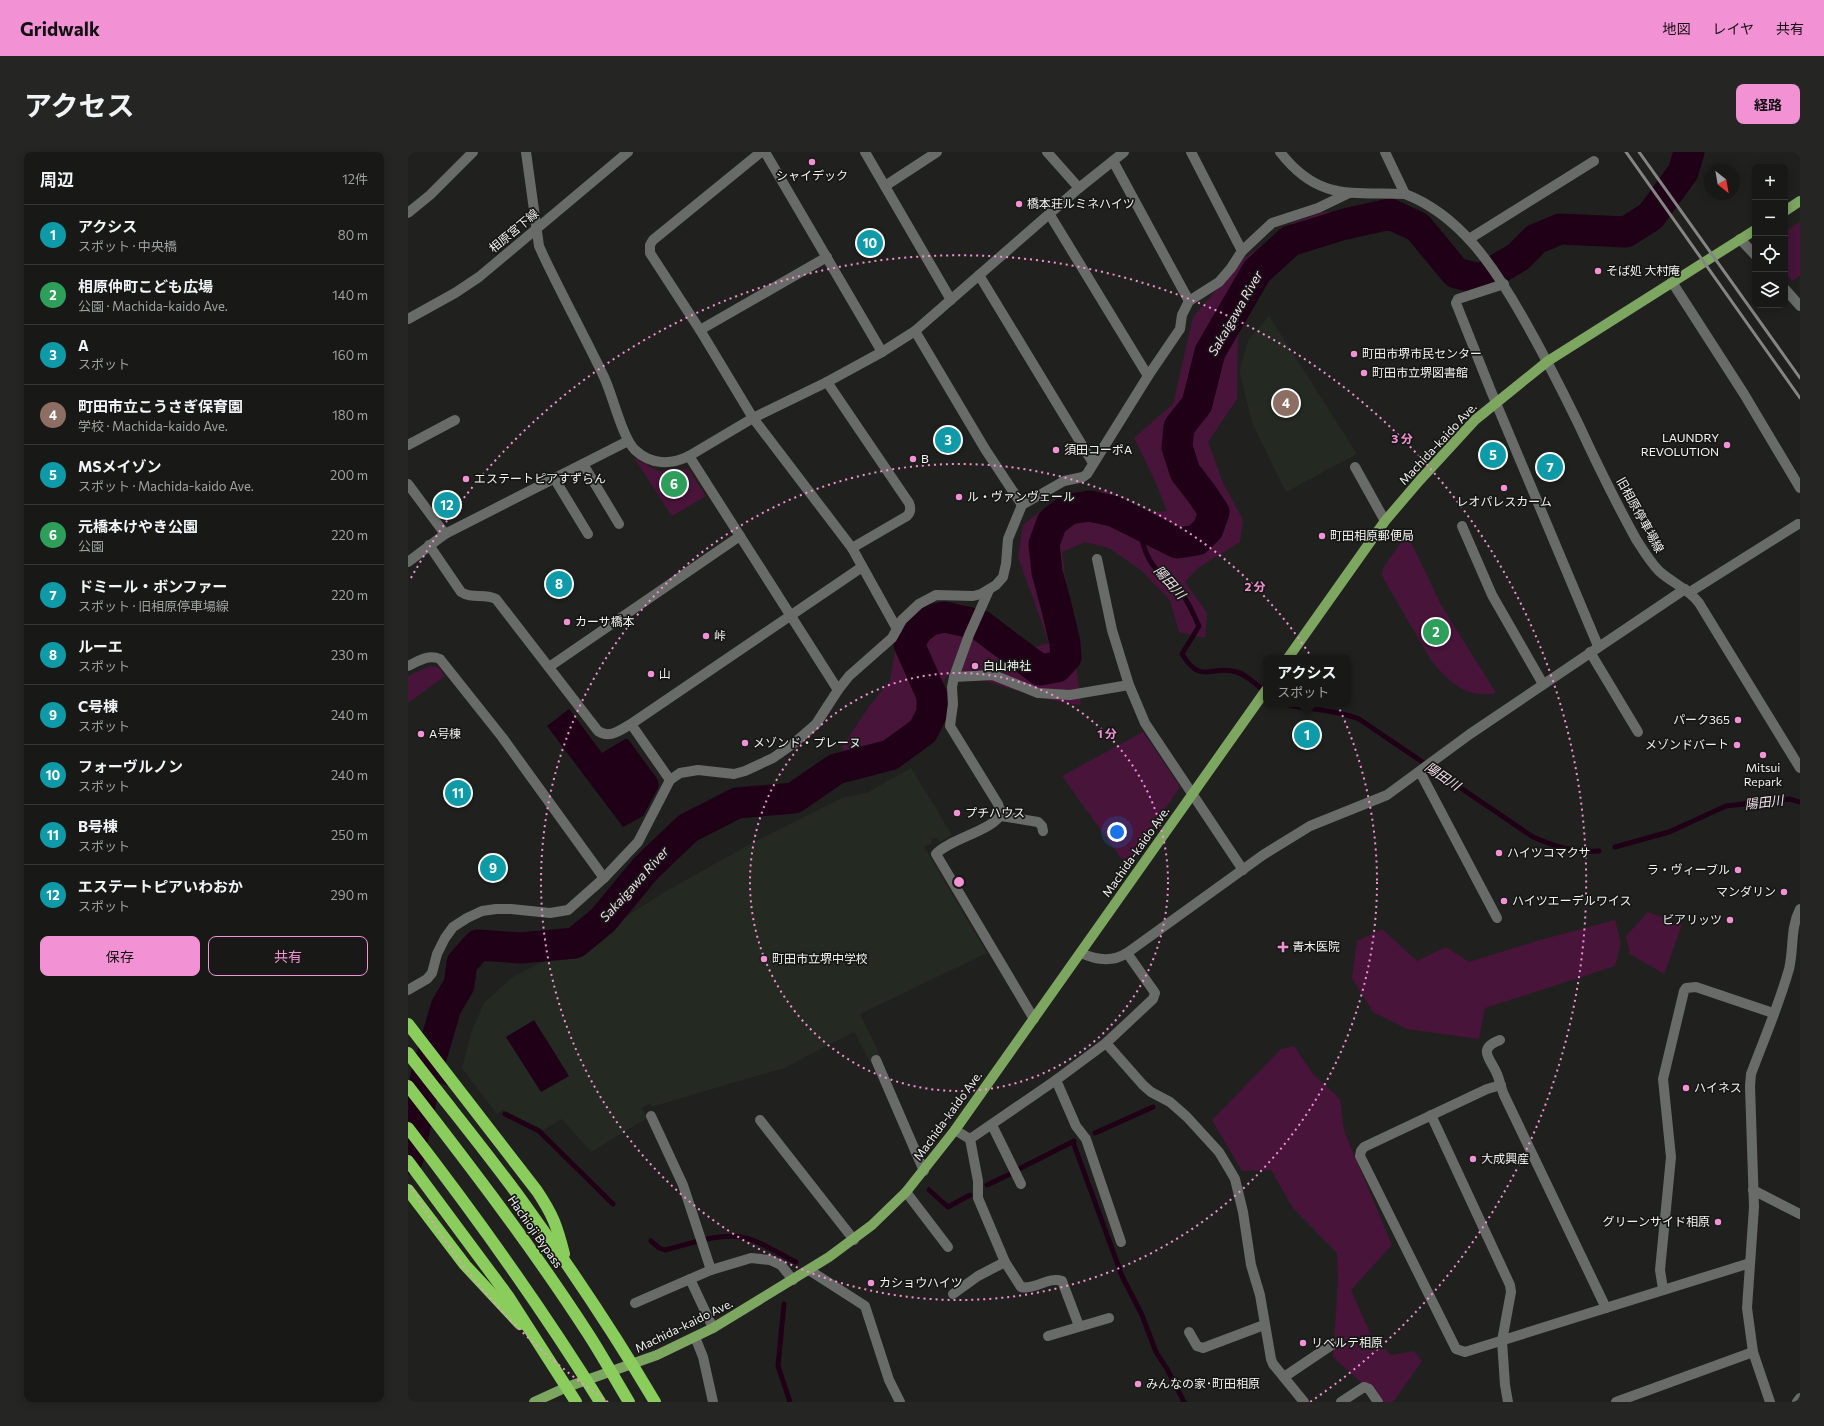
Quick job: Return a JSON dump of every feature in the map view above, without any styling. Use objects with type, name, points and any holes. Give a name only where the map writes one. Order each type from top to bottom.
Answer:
[{"type":"highway","points":[[409,1025],[552,1214],[558,1228],[566,1261]]},
{"type":"highway","points":[[408,1053],[522,1200],[566,1261],[655,1402]]},
{"type":"highway","name":"Hachioji Bypass","points":[[408,1086],[507,1216],[545,1270],[587,1332],[629,1402]]},
{"type":"highway","points":[[408,1128],[524,1284],[600,1402]]},
{"type":"highway","points":[[408,1161],[508,1296],[576,1402]]},
{"type":"highway","points":[[408,1190],[465,1265],[544,1350]]},
{"type":"main road","points":[[1788,209],[1800,201]]},
{"type":"main road","points":[[1740,239],[1752,232]]},
{"type":"main road","name":"Machida-kaido Ave.","points":[[1290,655],[1385,521],[1456,439],[1496,403],[1548,361],[1740,239]]},
{"type":"main road","name":"Machida-kaido Ave.","points":[[534,1402],[567,1387],[633,1365],[713,1328],[809,1270],[854,1240],[872,1225],[906,1192],[956,1130],[1263,694]]},
{"type":"street","points":[[408,213],[430,195],[473,152]]},
{"type":"street","points":[[526,152],[539,246],[605,378],[628,441],[640,454],[655,461],[672,463],[689,456],[753,418],[827,382],[882,352],[916,331],[1079,188],[1124,152]]},
{"type":"street","name":"相原宮下線","points":[[408,319],[455,293],[479,277],[628,152]]},
{"type":"street","points":[[760,152],[650,245],[650,253],[700,330],[753,418],[852,548],[897,628]]},
{"type":"street","points":[[765,152],[882,352]]},
{"type":"street","points":[[865,152],[951,300]]},
{"type":"street","points":[[885,186],[936,152]]},
{"type":"street","points":[[1047,152],[1079,188]]},
{"type":"street","points":[[1191,152],[1242,251]]},
{"type":"street","points":[[1293,152],[1282,155],[1302,175],[1323,188],[1349,193],[1405,194],[1385,152]]},
{"type":"street","points":[[1113,161],[1189,301]]},
{"type":"street","points":[[1469,239],[1594,161]]},
{"type":"street","points":[[408,990],[427,979],[432,973],[436,954],[445,938],[453,927],[467,918],[482,911],[496,909],[550,913],[568,910],[604,878],[638,842],[670,780],[680,773],[698,770],[734,774],[745,771],[773,758],[793,744],[816,724],[849,676],[892,638],[897,628],[910,611],[918,604],[932,597],[946,595],[973,596],[989,590],[1003,577],[1006,564],[1008,539],[1022,505],[1064,482],[1083,477],[1094,463],[1148,376],[1180,329],[1182,315],[1189,301],[1219,282],[1231,268],[1242,251],[1272,223],[1318,208],[1349,193]]},
{"type":"street","name":"旧相原停車場線","points":[[1405,194],[1435,210],[1469,239],[1487,259],[1503,283],[1548,361],[1596,462],[1636,539],[1659,571],[1687,590],[1699,603],[1797,760],[1800,768]]},
{"type":"street","points":[[1050,215],[1148,376]]},
{"type":"street","points":[[1740,239],[1752,252]]},
{"type":"street","points":[[700,330],[827,257]]},
{"type":"street","points":[[979,275],[1094,463]]},
{"type":"street","points":[[1672,282],[1744,394],[1800,488]]},
{"type":"street","points":[[1503,283],[1458,299],[1456,303],[1594,649],[1638,732]]},
{"type":"street","points":[[1788,292],[1800,306]]},
{"type":"street","points":[[916,331],[985,449],[1022,505]]},
{"type":"street","points":[[827,382],[909,503],[910,508],[910,513],[907,516],[852,548]]},
{"type":"street","points":[[408,445],[455,420]]},
{"type":"street","points":[[408,562],[445,534],[628,441]]},
{"type":"street","points":[[689,456],[838,690]]},
{"type":"street","points":[[583,464],[619,524]]},
{"type":"street","points":[[1355,467],[1385,521]]},
{"type":"street","points":[[554,478],[588,534]]},
{"type":"street","points":[[408,484],[445,534]]},
{"type":"street","points":[[1081,953],[1093,958],[1108,959],[1122,957],[1262,855],[1310,826],[1387,795],[1422,771],[1470,734],[1594,649],[1687,590],[1798,524]]},
{"type":"street","points":[[1462,526],[1492,595],[1543,684]]},
{"type":"street","points":[[549,667],[740,536]]},
{"type":"street","points":[[429,545],[461,592],[467,595],[491,597],[496,599],[598,732],[602,734],[614,734],[631,724],[862,567]]},
{"type":"street","points":[[1097,559],[1112,630],[1129,685],[1145,723],[1243,870]]},
{"type":"street","points":[[989,590],[969,635],[954,677],[952,687],[953,704],[950,728],[1001,809],[1001,816]]},
{"type":"street","points":[[408,666],[426,657],[433,656],[440,659],[502,738],[604,878]]},
{"type":"street","points":[[954,677],[993,675],[1038,693],[1070,695],[1129,685]]},
{"type":"street","points":[[631,724],[670,780]]},
{"type":"street","points":[[1422,771],[1497,918]]},
{"type":"street","points":[[1034,1019],[936,857],[936,854],[942,848],[979,830],[1001,816],[1038,822],[1042,826],[1043,832]]},
{"type":"street","points":[[1770,1402],[1753,1352],[1747,1308],[1754,1207],[1750,1080],[1790,965],[1793,928],[1800,909]]},
{"type":"street","points":[[970,1139],[1056,1080],[1106,1043],[1153,999],[1153,990],[1127,954]]},
{"type":"street","points":[[1663,1290],[1660,1270],[1671,1157],[1664,1079],[1684,991],[1686,988],[1696,987],[1774,1013]]},
{"type":"street","points":[[1500,1040],[1494,1042],[1486,1052],[1487,1058],[1496,1072],[1606,1308]]},
{"type":"street","points":[[1106,1043],[1143,1085],[1151,1092],[1170,1102],[1187,1116],[1219,1152],[1235,1179],[1243,1212],[1247,1243],[1260,1296],[1271,1358],[1273,1364],[1304,1402]]},
{"type":"street","points":[[876,1060],[924,1171]]},
{"type":"street","points":[[1056,1080],[1076,1126],[1086,1139],[1121,1242]]},
{"type":"street","points":[[1501,1085],[1488,1089],[1431,1115],[1364,1147],[1361,1151],[1361,1161],[1456,1349],[1465,1352],[1750,1263]]},
{"type":"street","points":[[1431,1115],[1510,1285],[1511,1292],[1502,1341],[1505,1385],[1508,1402]]},
{"type":"street","points":[[651,1116],[683,1184],[711,1270]]},
{"type":"street","points":[[760,1120],[854,1240]]},
{"type":"street","points":[[992,1124],[1021,1184]]},
{"type":"street","points":[[956,1130],[970,1139],[978,1180],[978,1198],[1005,1262],[1021,1287],[1032,1287],[1052,1280],[1062,1281],[1079,1326]]},
{"type":"street","points":[[1753,1190],[1800,1214]]},
{"type":"street","points":[[906,1192],[948,1247]]},
{"type":"street","points":[[635,1303],[690,1278],[751,1258],[770,1260],[781,1265],[793,1280]]},
{"type":"street","points":[[953,1294],[978,1276],[1005,1262]]},
{"type":"street","points":[[809,1270],[865,1306],[889,1380],[900,1402]]},
{"type":"street","points":[[690,1278],[713,1328]]},
{"type":"street","points":[[1048,1336],[1109,1318]]},
{"type":"street","points":[[1189,1332],[1197,1346],[1203,1348],[1264,1325]]},
{"type":"street","points":[[695,1337],[703,1357],[713,1402]]},
{"type":"street","points":[[1284,1377],[1333,1344]]},
{"type":"street","points":[[1616,1402],[1753,1352]]},
{"type":"street","points":[[1341,1402],[1364,1387],[1369,1388],[1378,1402]]},
{"type":"street","points":[[1797,1402],[1800,1398]]},
{"type":"shaded area","points":[[1324,212],[1356,214],[1242,274],[1225,304],[1238,324],[1237,399],[1208,442],[1223,483],[1243,520],[1240,542],[1198,568],[1185,582],[1207,613],[1205,638],[1179,632],[1170,600],[1142,571],[1109,548],[1085,542],[1062,552],[1081,705],[1064,703],[1031,695],[950,670],[925,714],[891,743],[847,759],[842,747],[868,708],[890,681],[896,645],[932,610],[960,603],[1031,648],[1049,643],[1018,557],[1023,525],[1039,512],[1069,493],[1106,491],[1150,513],[1167,511],[1156,483],[1134,438],[1173,404],[1193,317],[1241,261],[1292,223]]},
{"type":"shaded area","points":[[1800,222],[1800,276],[1792,281],[1788,276],[1788,230]]},
{"type":"shaded area","points":[[1269,316],[1357,454],[1286,492],[1252,423],[1240,373],[1241,364],[1249,339]]},
{"type":"shaded area","points":[[634,458],[658,471],[688,469],[706,496],[672,516]]},
{"type":"shaded area","points":[[1407,534],[1441,605],[1496,693],[1485,694],[1467,691],[1452,682],[1445,675],[1431,660],[1382,576],[1383,568]]},
{"type":"shaded area","points":[[430,666],[438,667],[445,676],[408,703],[408,676]]},
{"type":"shaded area","points":[[569,709],[602,753],[625,739],[628,739],[658,780],[659,786],[643,816],[623,827],[547,726]]},
{"type":"shaded area","points":[[1143,732],[1180,787],[1126,865],[1062,776]]},
{"type":"shaded area","name":"町田市立堺中学校","points":[[911,768],[952,835],[939,842],[937,838],[932,839],[932,844],[924,846],[987,953],[860,1014],[881,1057],[870,1062],[854,1032],[784,1068],[651,1107],[650,1103],[642,1108],[647,1118],[591,1152],[562,1119],[543,1130],[503,1110],[497,1114],[462,1068],[472,1030],[484,1003],[511,978],[538,964],[575,949],[668,890],[752,843],[844,797],[867,793]]},
{"type":"shaded area","points":[[1648,912],[1682,925],[1664,974],[1630,954],[1626,936]]},
{"type":"shaded area","points":[[1615,920],[1621,943],[1615,966],[1485,1008],[1479,1039],[1407,1029],[1373,1012],[1352,978],[1357,941],[1382,929],[1417,961],[1446,947],[1469,962],[1540,940]]},
{"type":"shaded area","points":[[534,1020],[569,1076],[541,1092],[506,1037]]},
{"type":"shaded area","points":[[1294,1046],[1313,1074],[1340,1099],[1344,1131],[1392,1245],[1351,1290],[1373,1340],[1392,1355],[1414,1351],[1422,1361],[1393,1402],[1383,1402],[1333,1357],[1338,1279],[1337,1253],[1293,1208],[1271,1170],[1242,1171],[1212,1120],[1281,1049]]},
{"type":"waterway","name":"Sakaigawa River","points":[[408,1159],[427,1072],[446,1007],[459,985],[462,963],[478,945],[521,948],[575,943],[603,920],[646,868],[688,828],[737,803],[794,798],[836,769],[890,755],[923,731],[932,713],[932,696],[909,644],[917,630],[930,620],[945,617],[980,625],[1040,670],[1057,667],[1066,657],[1065,643],[1047,572],[1044,544],[1052,522],[1069,509],[1090,506],[1113,511],[1177,543],[1197,540],[1208,529],[1214,512],[1185,472],[1177,447],[1179,427],[1197,404],[1210,352],[1257,271],[1290,241],[1345,224],[1390,214],[1418,227],[1456,273],[1481,279],[1518,257],[1536,239],[1560,229],[1626,232],[1651,216],[1683,172],[1689,152]]},
{"type":"waterway","name":"陽田川","points":[[1140,526],[1142,540],[1149,559],[1157,570],[1182,593],[1199,626],[1182,654],[1189,664],[1201,672],[1228,670],[1241,673],[1263,690]]},
{"type":"waterway","name":"陽田川","points":[[1301,707],[1341,713],[1359,719],[1533,837],[1565,848],[1581,851],[1599,851]]},
{"type":"waterway","name":"陽田川","points":[[1615,847],[1669,832],[1726,806],[1790,799],[1800,802]]},
{"type":"waterway","points":[[427,1072],[447,1083]]},
{"type":"waterway","points":[[1095,1133],[1153,1107]]},
{"type":"waterway","points":[[505,1114],[539,1131],[613,1204]]},
{"type":"waterway","points":[[1019,1169],[1074,1141]]},
{"type":"waterway","points":[[1073,1142],[1122,1276],[1142,1315],[1156,1352],[1167,1369],[1184,1402]]},
{"type":"waterway","points":[[987,1185],[1010,1174]]},
{"type":"waterway","points":[[929,1190],[948,1207],[970,1195]]},
{"type":"waterway","points":[[651,1241],[659,1248],[665,1250],[710,1238],[733,1236],[760,1243],[796,1262]]},
{"type":"waterway","points":[[784,1304],[778,1366],[790,1402]]},
{"type":"railway","points":[[1626,152],[1800,398]]},
{"type":"railway","points":[[1639,152],[1800,378]]},
{"type":"place","name":"シャイデック","points":[[812,162]]},
{"type":"place","name":"橋本荘ルミネハイツ","points":[[1019,204]]},
{"type":"place","name":"フォーヴルノン","points":[[870,243]]},
{"type":"place","name":"そば処 大村庵","points":[[1598,271]]},
{"type":"place","name":"町田市堺市民センター","points":[[1354,354]]},
{"type":"place","name":"町田市立堺図書館","points":[[1364,373]]},
{"type":"place","name":"町田市立こうさぎ保育園","points":[[1286,403]]},
{"type":"place","name":"A","points":[[948,440]]},
{"type":"place","name":"LAUNDRY REVOLUTION","points":[[1727,445]]},
{"type":"place","name":"須田コーポA","points":[[1056,450]]},
{"type":"place","name":"MSメイゾン","points":[[1493,455]]},
{"type":"place","name":"B","points":[[913,459]]},
{"type":"place","name":"ドミール・ボンファー","points":[[1550,467]]},
{"type":"place","name":"エステートピアすずらん","points":[[466,479]]},
{"type":"place","name":"元橋本けやき公園","points":[[674,484]]},
{"type":"place","name":"レオパレスカーム","points":[[1504,488]]},
{"type":"place","name":"ル・ヴァンヴェール","points":[[959,497]]},
{"type":"place","name":"エステートピアいわおか","points":[[447,505]]},
{"type":"place","name":"町田相原郵便局","points":[[1322,536]]},
{"type":"place","name":"ルーエ","points":[[559,584]]},
{"type":"place","name":"カーサ橋本","points":[[567,622]]},
{"type":"place","name":"相原仲町こども広場","points":[[1436,632]]},
{"type":"place","name":"峠","points":[[706,636]]},
{"type":"place","name":"白山神社","points":[[975,666]]},
{"type":"place","name":"山","points":[[651,674]]},
{"type":"place","name":"パーク365","points":[[1738,720]]},
{"type":"place","name":"A号棟","points":[[421,734]]},
{"type":"place","name":"アクシス","points":[[1307,735]]},
{"type":"place","name":"メゾンド・プレーヌ","points":[[745,743]]},
{"type":"place","name":"メゾンドバート","points":[[1737,745]]},
{"type":"place","name":"Mitsui Repark","points":[[1763,755]]},
{"type":"place","name":"B号棟","points":[[458,793]]},
{"type":"place","name":"プチハウス","points":[[957,813]]},
{"type":"place","name":"ハイツコマクサ","points":[[1499,853]]},
{"type":"place","name":"C号棟","points":[[493,868]]},
{"type":"place","name":"ラ・ヴィーブル","points":[[1738,870]]},
{"type":"place","name":"マンダリン","points":[[1784,892]]},
{"type":"place","name":"ハイツエーデルワイス","points":[[1504,901]]},
{"type":"place","name":"ビアリッツ","points":[[1730,920]]},
{"type":"place","name":"青木医院","points":[[1283,947]]},
{"type":"place","name":"町田市立堺中学校","points":[[764,959]]},
{"type":"place","name":"ハイネス","points":[[1686,1088]]},
{"type":"place","name":"大成興産","points":[[1473,1159]]},
{"type":"place","name":"グリーンサイド相原","points":[[1718,1222]]},
{"type":"place","name":"カショウハイツ","points":[[871,1283]]},
{"type":"place","name":"リベルテ相原","points":[[1303,1343]]},
{"type":"place","name":"みんなの家･町田相原","points":[[1138,1384]]}]
